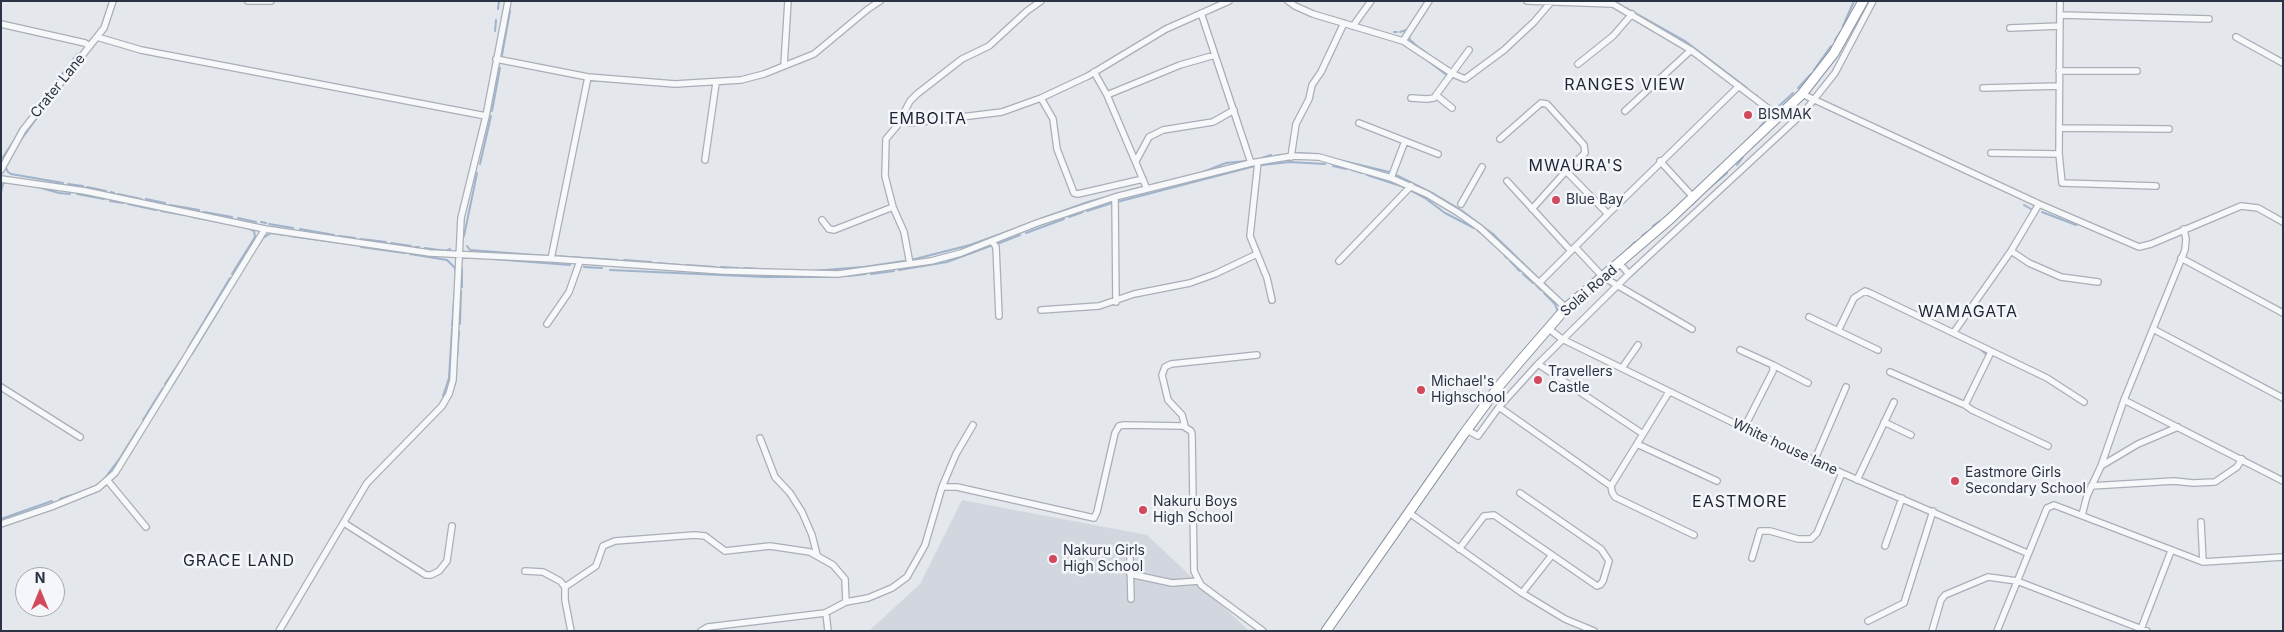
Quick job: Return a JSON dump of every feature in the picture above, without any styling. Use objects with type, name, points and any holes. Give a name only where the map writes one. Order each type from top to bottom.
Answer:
[{"type":"highway","name":"Solai Road","points":[[1326,631],[1498,386],[1566,308],[1620,264],[1802,94],[1834,52],[1863,1]]},
{"type":"street","name":"Crater Lane","points":[[1,170],[23,130],[104,28],[113,1]]},
{"type":"street","points":[[248,1],[271,1]]},
{"type":"street","points":[[279,631],[367,484],[442,406],[449,394],[453,380],[461,218],[486,116],[508,1]]},
{"type":"street","points":[[784,65],[788,1]]},
{"type":"street","points":[[496,59],[588,77],[674,84],[716,83],[764,74],[814,54],[880,1]]},
{"type":"street","points":[[910,264],[904,232],[892,207],[885,176],[886,138],[900,121],[910,101],[917,94],[962,59],[989,46],[1027,10],[1041,1]]},
{"type":"street","points":[[900,121],[912,123],[1002,112],[1041,98],[1094,72],[1166,29],[1229,1]]},
{"type":"street","points":[[1288,1],[1313,14],[1403,40],[1453,74],[1465,79],[1510,44],[1551,2]]},
{"type":"street","points":[[1353,26],[1371,1]]},
{"type":"street","points":[[1403,40],[1429,1]]},
{"type":"street","points":[[1528,1],[1614,2],[1691,50],[1778,116]]},
{"type":"street","points":[[1467,430],[1478,436],[1499,407],[1562,339],[1616,286],[1794,121],[1835,73],[1873,1]]},
{"type":"street","points":[[2060,1],[2058,154],[2062,183],[2156,186]]},
{"type":"street","points":[[1201,14],[1234,110],[1255,163],[1250,236],[1267,278],[1272,300]]},
{"type":"street","points":[[1578,64],[1607,41],[1632,14]]},
{"type":"street","points":[[2060,15],[2209,19]]},
{"type":"street","points":[[1291,157],[1296,124],[1309,99],[1312,85],[1321,72],[1344,23]]},
{"type":"street","points":[[1,24],[85,43],[89,46]]},
{"type":"street","points":[[2010,28],[2060,26]]},
{"type":"street","points":[[96,37],[141,50],[486,116]]},
{"type":"street","points":[[2236,37],[2283,63]]},
{"type":"street","points":[[1411,98],[1434,98],[1469,50]]},
{"type":"street","points":[[1625,111],[1691,50]]},
{"type":"street","points":[[1107,94],[1180,65],[1215,55]]},
{"type":"street","points":[[2059,71],[2138,72]]},
{"type":"street","points":[[1094,72],[1107,94],[1147,190]]},
{"type":"street","points":[[551,259],[588,77]]},
{"type":"street","points":[[705,160],[716,83]]},
{"type":"street","points":[[1539,282],[1660,161],[1739,86]]},
{"type":"street","points":[[1983,88],[2060,86]]},
{"type":"street","points":[[1802,94],[2039,204],[2139,247],[2151,244],[2184,228],[2242,206],[2258,208],[2283,222]]},
{"type":"street","points":[[1436,95],[1452,108]]},
{"type":"street","points":[[1041,98],[1053,119],[1057,149],[1074,192],[1078,194],[1143,179]]},
{"type":"street","points":[[1500,139],[1541,103],[1547,104],[1584,146],[1585,153],[1532,209]]},
{"type":"street","points":[[1136,161],[1149,137],[1163,130],[1213,122],[1234,110]]},
{"type":"street","points":[[1359,123],[1438,154]]},
{"type":"street","points":[[2059,128],[2168,129]]},
{"type":"street","points":[[1391,178],[1405,141]]},
{"type":"street","points":[[1992,153],[2058,154]]},
{"type":"street","points":[[1,179],[85,191],[265,229],[429,253],[551,259],[723,272],[838,274],[910,264],[961,253],[1037,223],[1115,197],[1255,163],[1291,157],[1319,157],[1391,178],[1411,186],[1457,212],[1480,228],[1566,308]]},
{"type":"street","points":[[1660,161],[1693,197]]},
{"type":"street","points":[[1461,204],[1482,167]]},
{"type":"street","points":[[1566,171],[1608,214]]},
{"type":"street","points":[[1507,181],[1532,209],[1603,277],[1692,329]]},
{"type":"street","points":[[1339,261],[1411,186]]},
{"type":"street","points":[[1115,197],[1116,302]]},
{"type":"street","points":[[1954,332],[2011,251],[2039,204]]},
{"type":"street","points":[[822,220],[829,229],[834,230],[892,207]]},
{"type":"street","points":[[2082,515],[2124,400],[2181,258],[2186,240],[2184,228]]},
{"type":"street","points":[[1,524],[51,507],[98,488],[108,481],[116,471],[265,229]]},
{"type":"street","points":[[992,242],[996,247],[999,316]]},
{"type":"street","points":[[2011,251],[2029,263],[2061,277],[2098,282]]},
{"type":"street","points":[[1042,310],[1099,306],[1116,302],[1134,294],[1190,283],[1215,274],[1257,254]]},
{"type":"street","points":[[2181,258],[2283,313]]},
{"type":"street","points":[[548,324],[569,292],[580,261]]},
{"type":"street","points":[[1620,264],[1629,274]]},
{"type":"street","points":[[1838,331],[1854,298],[1865,292],[1954,332],[1991,352],[2047,378],[2084,402]]},
{"type":"street","points":[[1809,317],[1878,350]]},
{"type":"street","name":"White house lane","points":[[1549,329],[1562,339],[1744,428],[1815,459],[1857,480],[2028,553]]},
{"type":"street","points":[[2153,329],[2283,398]]},
{"type":"street","points":[[1622,368],[1638,345]]},
{"type":"street","points":[[1740,350],[1808,383]]},
{"type":"street","points":[[1965,405],[1991,352]]},
{"type":"street","points":[[1257,355],[1170,364],[1165,367],[1162,375],[1168,400],[1182,415],[1185,426],[1192,434],[1194,571],[1199,581],[1263,631]]},
{"type":"street","points":[[1538,364],[1643,434]]},
{"type":"street","points":[[1744,428],[1773,371],[1773,365]]},
{"type":"street","points":[[1890,372],[1965,405],[2048,446]]},
{"type":"street","points":[[1815,459],[1846,386]]},
{"type":"street","points":[[1,387],[80,437]]},
{"type":"street","points":[[1611,486],[1669,392]]},
{"type":"street","points":[[2124,400],[2283,481]]},
{"type":"street","points":[[1857,480],[1894,402]]},
{"type":"street","points":[[1499,407],[1611,486],[1615,497],[1694,535]]},
{"type":"street","points":[[1884,422],[1911,435]]},
{"type":"street","points":[[701,631],[708,627],[826,613],[846,602],[875,596],[907,577],[925,545],[942,488],[956,454],[973,424]]},
{"type":"street","points":[[942,488],[957,488],[1094,518],[1116,428],[1124,425],[1185,426]]},
{"type":"street","points":[[2101,466],[2138,444],[2178,427]]},
{"type":"street","points":[[760,438],[765,456],[775,477],[790,493],[802,512],[818,555]]},
{"type":"street","points":[[1637,444],[1717,481]]},
{"type":"street","points":[[2091,486],[2174,481],[2193,484],[2215,482],[2236,467],[2242,459]]},
{"type":"street","points":[[1752,558],[1760,531],[1770,531],[1798,539],[1811,539],[1817,533],[1842,473]]},
{"type":"street","points":[[108,481],[146,527]]},
{"type":"street","points":[[1459,549],[1484,516],[1490,514],[1597,586],[1603,581],[1609,561],[1601,549],[1520,493]]},
{"type":"street","points":[[1885,546],[1902,498]]},
{"type":"street","points":[[1997,631],[2047,508],[2054,505],[2061,506],[2171,551],[2203,562],[2283,557]]},
{"type":"street","points":[[1868,621],[1904,603],[1933,511]]},
{"type":"street","points":[[1408,512],[1522,593],[1565,618],[1594,631]]},
{"type":"street","points":[[2200,522],[2203,562]]},
{"type":"street","points":[[344,523],[426,575],[431,576],[439,572],[447,561],[452,526]]},
{"type":"street","points":[[565,587],[596,566],[603,546],[615,541],[695,535],[705,536],[724,551],[770,546],[818,555],[833,566],[845,579],[846,602]]},
{"type":"street","points":[[1932,631],[1941,600],[1945,595],[1988,577],[2017,581],[2132,628],[2144,630],[2171,551]]},
{"type":"street","points":[[1522,593],[1552,555]]},
{"type":"street","points":[[1130,558],[1131,599]]},
{"type":"street","points":[[525,571],[543,572],[560,581],[565,587],[565,600],[571,631]]},
{"type":"street","points":[[1130,574],[1172,583],[1199,581]]},
{"type":"street","points":[[826,613],[828,631]]},
{"type":"shaded area","name":"Nakuru Girls High School","points":[[962,500],[1147,535],[1249,631],[869,631],[920,584]]},
{"type":"waterway","points":[[498,9],[499,1]]},
{"type":"waterway","points":[[1843,26],[1854,1]]},
{"type":"waterway","points":[[1617,3],[1621,5]]},
{"type":"waterway","points":[[1630,10],[1685,41],[1747,88]]},
{"type":"waterway","points":[[502,55],[510,11]]},
{"type":"waterway","points":[[495,31],[496,20]]},
{"type":"waterway","points":[[1400,32],[1406,30]]},
{"type":"waterway","points":[[1835,40],[1841,31]]},
{"type":"waterway","points":[[1410,35],[1409,39],[1418,47]]},
{"type":"waterway","points":[[1814,70],[1831,46]]},
{"type":"waterway","points":[[1420,48],[1430,56]]},
{"type":"waterway","points":[[26,122],[77,54]]},
{"type":"waterway","points":[[1428,61],[1448,76]]},
{"type":"waterway","points":[[492,111],[500,68]]},
{"type":"waterway","points":[[1798,88],[1811,74]]},
{"type":"waterway","points":[[1778,107],[1793,93]]},
{"type":"waterway","points":[[20,141],[48,103]]},
{"type":"waterway","points":[[480,164],[491,116]]},
{"type":"waterway","points":[[1760,127],[1769,117]]},
{"type":"waterway","points":[[1,160],[19,133]]},
{"type":"waterway","points":[[1298,153],[1313,154]]},
{"type":"waterway","points":[[1262,158],[1271,155]]},
{"type":"waterway","points":[[1278,155],[1285,155]]},
{"type":"waterway","points":[[1327,157],[1389,172]]},
{"type":"waterway","points":[[1737,165],[1743,157]]},
{"type":"waterway","points":[[1203,172],[1226,163],[1246,161]]},
{"type":"waterway","points":[[1262,165],[1289,162],[1325,164]]},
{"type":"waterway","points":[[5,166],[11,174],[63,183]]},
{"type":"waterway","points":[[1117,202],[1255,166]]},
{"type":"waterway","points":[[1333,166],[1346,169]]},
{"type":"waterway","points":[[1352,170],[1362,173]]},
{"type":"waterway","points":[[464,236],[477,173]]},
{"type":"waterway","points":[[1702,194],[1727,173]]},
{"type":"waterway","points":[[1394,174],[1461,210],[1493,234],[1538,278]]},
{"type":"waterway","points":[[1367,175],[1404,187]]},
{"type":"waterway","points":[[1,192],[3,184],[6,182]]},
{"type":"waterway","points":[[1152,185],[1158,183]]},
{"type":"waterway","points":[[68,184],[83,186]]},
{"type":"waterway","points":[[38,187],[70,194]]},
{"type":"waterway","points":[[87,187],[106,191]]},
{"type":"waterway","points":[[1040,219],[1088,202],[1143,187]]},
{"type":"waterway","points":[[1410,190],[1425,198],[1445,213],[1474,228]]},
{"type":"waterway","points":[[77,194],[104,199]]},
{"type":"waterway","points":[[118,194],[141,199]]},
{"type":"waterway","points":[[146,199],[165,203]]},
{"type":"waterway","points":[[1692,205],[1697,199]]},
{"type":"waterway","points":[[110,201],[123,203]]},
{"type":"waterway","points":[[1087,211],[1112,203]]},
{"type":"waterway","points":[[128,204],[156,210]]},
{"type":"waterway","points":[[170,205],[199,210]]},
{"type":"waterway","points":[[2024,205],[2031,209]]},
{"type":"waterway","points":[[1682,213],[1688,208]]},
{"type":"waterway","points":[[161,211],[184,215]]},
{"type":"waterway","points":[[204,212],[232,217]]},
{"type":"waterway","points":[[1069,217],[1083,212]]},
{"type":"waterway","points":[[2042,212],[2076,225]]},
{"type":"waterway","points":[[192,217],[224,223]]},
{"type":"waterway","points":[[238,218],[256,222]]},
{"type":"waterway","points":[[1026,233],[1064,219]]},
{"type":"waterway","points":[[1653,226],[1660,221]]},
{"type":"waterway","points":[[261,222],[266,223]]},
{"type":"waterway","points":[[269,224],[293,228]]},
{"type":"waterway","points":[[232,274],[255,237],[254,231],[248,228]]},
{"type":"waterway","points":[[911,260],[970,245],[1017,228]]},
{"type":"waterway","points":[[300,229],[334,235]]},
{"type":"waterway","points":[[1478,231],[1486,237]]},
{"type":"waterway","points":[[1642,236],[1647,232]]},
{"type":"waterway","points":[[263,238],[271,233],[285,235]]},
{"type":"waterway","points":[[997,244],[1020,235]]},
{"type":"waterway","points":[[290,236],[355,245]]},
{"type":"waterway","points":[[339,236],[355,238]]},
{"type":"waterway","points":[[361,239],[386,242]]},
{"type":"waterway","points":[[257,247],[262,240]]},
{"type":"waterway","points":[[1625,252],[1635,242]]},
{"type":"waterway","points":[[391,243],[411,246]]},
{"type":"waterway","points":[[899,270],[947,262],[993,245]]},
{"type":"waterway","points":[[467,246],[470,250],[548,256]]},
{"type":"waterway","points":[[361,247],[405,253]]},
{"type":"waterway","points":[[425,248],[446,251],[450,249]]},
{"type":"waterway","points":[[410,254],[447,260],[455,268],[456,274]]},
{"type":"waterway","points":[[555,256],[617,260]]},
{"type":"waterway","points":[[493,259],[570,265]]},
{"type":"waterway","points":[[624,260],[651,262]]},
{"type":"waterway","points":[[812,271],[864,267],[904,261]]},
{"type":"waterway","points":[[1510,261],[1516,267]]},
{"type":"waterway","points":[[658,263],[680,265]]},
{"type":"waterway","points":[[686,265],[715,267]]},
{"type":"waterway","points":[[584,267],[602,268]]},
{"type":"waterway","points":[[721,267],[738,268]]},
{"type":"waterway","points":[[462,268],[462,287]]},
{"type":"waterway","points":[[744,268],[778,270]]},
{"type":"waterway","points":[[610,270],[765,277],[836,277]]},
{"type":"waterway","points":[[871,274],[894,271]]},
{"type":"waterway","points":[[848,276],[866,274]]},
{"type":"waterway","points":[[1523,274],[1533,283]]},
{"type":"waterway","points":[[188,348],[230,278]]},
{"type":"waterway","points":[[1543,282],[1549,288]]},
{"type":"waterway","points":[[1536,285],[1541,290]]},
{"type":"waterway","points":[[452,326],[455,289]]},
{"type":"waterway","points":[[460,324],[461,291]]},
{"type":"waterway","points":[[1544,293],[1555,304],[1558,312]]},
{"type":"waterway","points":[[192,354],[222,305]]},
{"type":"waterway","points":[[443,396],[449,378],[452,329]]},
{"type":"waterway","points":[[455,384],[459,332]]},
{"type":"waterway","points":[[1979,348],[1987,355]]},
{"type":"waterway","points":[[165,384],[185,354]]},
{"type":"waterway","points":[[172,386],[189,358]]},
{"type":"waterway","points":[[143,420],[163,388]]},
{"type":"waterway","points":[[105,478],[138,429]]},
{"type":"waterway","points":[[102,488],[106,485]]},
{"type":"waterway","points":[[60,499],[72,495]]},
{"type":"waterway","points":[[1,519],[52,501]]},
{"type":"place","name":"BISMAK","points":[[1748,115]]},
{"type":"place","name":"Blue Bay","points":[[1556,200]]},
{"type":"place","name":"Travellers Castle","points":[[1538,380]]},
{"type":"place","name":"Michael's Highschool","points":[[1421,390]]},
{"type":"place","name":"Eastmore Girls Secondary School","points":[[1955,481]]},
{"type":"place","name":"Nakuru Boys High School","points":[[1143,510]]},
{"type":"place","name":"Nakuru Girls High School","points":[[1053,559]]},
{"type":"district","name":"RANGES VIEW","points":[[1625,85]]},
{"type":"district","name":"EMBOITA","points":[[928,119]]},
{"type":"district","name":"MWAURA'S","points":[[1576,166]]},
{"type":"district","name":"WAMAGATA","points":[[1968,312]]},
{"type":"district","name":"EASTMORE","points":[[1740,502]]},
{"type":"district","name":"GRACE LAND","points":[[239,561]]}]
